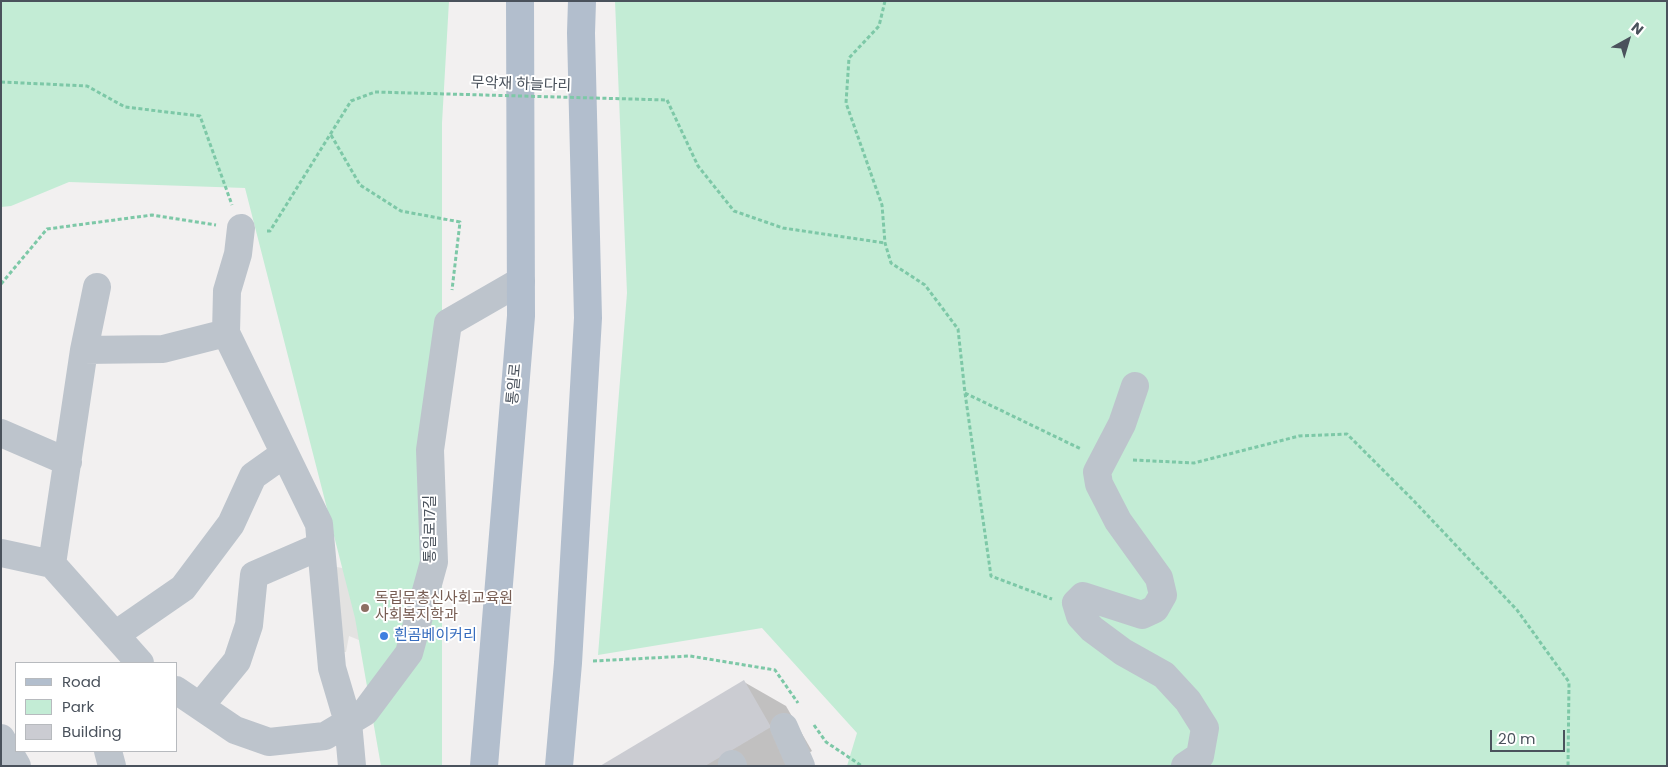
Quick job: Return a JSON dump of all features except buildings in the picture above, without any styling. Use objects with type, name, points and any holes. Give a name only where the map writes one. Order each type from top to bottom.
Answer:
[{"type":"main road","name":"통일로","points":[[484,766],[521,316],[520,1]]},
{"type":"main road","points":[[559,766],[568,663],[588,318],[581,33],[582,1]]},
{"type":"street","points":[[241,228],[238,254],[227,290],[226,333],[319,524],[332,668],[348,722],[352,766]]},
{"type":"street","points":[[448,323],[521,281]]},
{"type":"street","points":[[52,564],[84,350],[96,287]]},
{"type":"street","name":"통일로17길","points":[[178,691],[267,754],[325,736],[365,712],[409,653],[434,562],[430,450],[448,323]]},
{"type":"street","points":[[84,350],[163,349],[226,333]]},
{"type":"street","points":[[1135,386],[1122,424],[1097,472],[1099,484],[1118,521],[1159,578],[1163,595],[1154,609],[1142,614],[1083,596],[1076,603],[1080,616],[1092,628],[1123,652],[1164,675],[1188,701],[1205,728],[1200,756],[1185,766]]},
{"type":"street","points":[[1,433],[68,462]]},
{"type":"street","points":[[115,635],[183,588],[231,524],[253,476],[284,454]]},
{"type":"street","points":[[200,706],[236,661],[249,625],[254,575],[321,546]]},
{"type":"street","points":[[1,552],[52,564],[139,662]]},
{"type":"street","points":[[799,718],[801,766]]},
{"type":"street","points":[[1,738],[17,766]]},
{"type":"street","points":[[108,752],[112,766]]},
{"type":"path","points":[[885,1],[879,26],[849,58],[846,103],[882,205],[885,243],[892,263],[925,285],[958,329],[965,393],[991,576],[1078,609]]},
{"type":"path","points":[[1,82],[87,86],[125,107],[200,116],[241,228]]},
{"type":"path","name":"무악재 하늘다리","points":[[331,135],[351,101],[375,92],[667,100],[698,166],[734,211],[783,228],[885,243]]},
{"type":"path","points":[[1,284],[47,229],[152,215],[270,231],[331,135],[360,185],[401,211],[460,222],[448,323]]},
{"type":"path","points":[[965,393],[1064,442],[1104,459],[1194,463],[1300,436],[1347,434],[1414,501],[1516,610],[1569,682],[1568,766]]},
{"type":"path","points":[[568,663],[690,656],[775,670],[799,718],[826,742],[862,766]]},
{"type":"shaded area","name":"독립문총신사회교육원 사회복지학과","points":[[337,567],[405,581],[396,655],[349,636],[346,652],[323,651]]},
{"type":"green space","points":[[1,1],[449,1],[442,123],[442,766],[381,766],[355,618],[245,188],[69,182],[11,206],[1,207]]},
{"type":"green space","points":[[615,1],[1667,1],[1667,766],[847,766],[857,733],[762,628],[598,655],[627,293]]},
{"type":"place","name":"독립문총신사회교육원 사회복지학과","points":[[365,608]]},
{"type":"place","name":"흰곰베이커리","points":[[384,636]]}]
